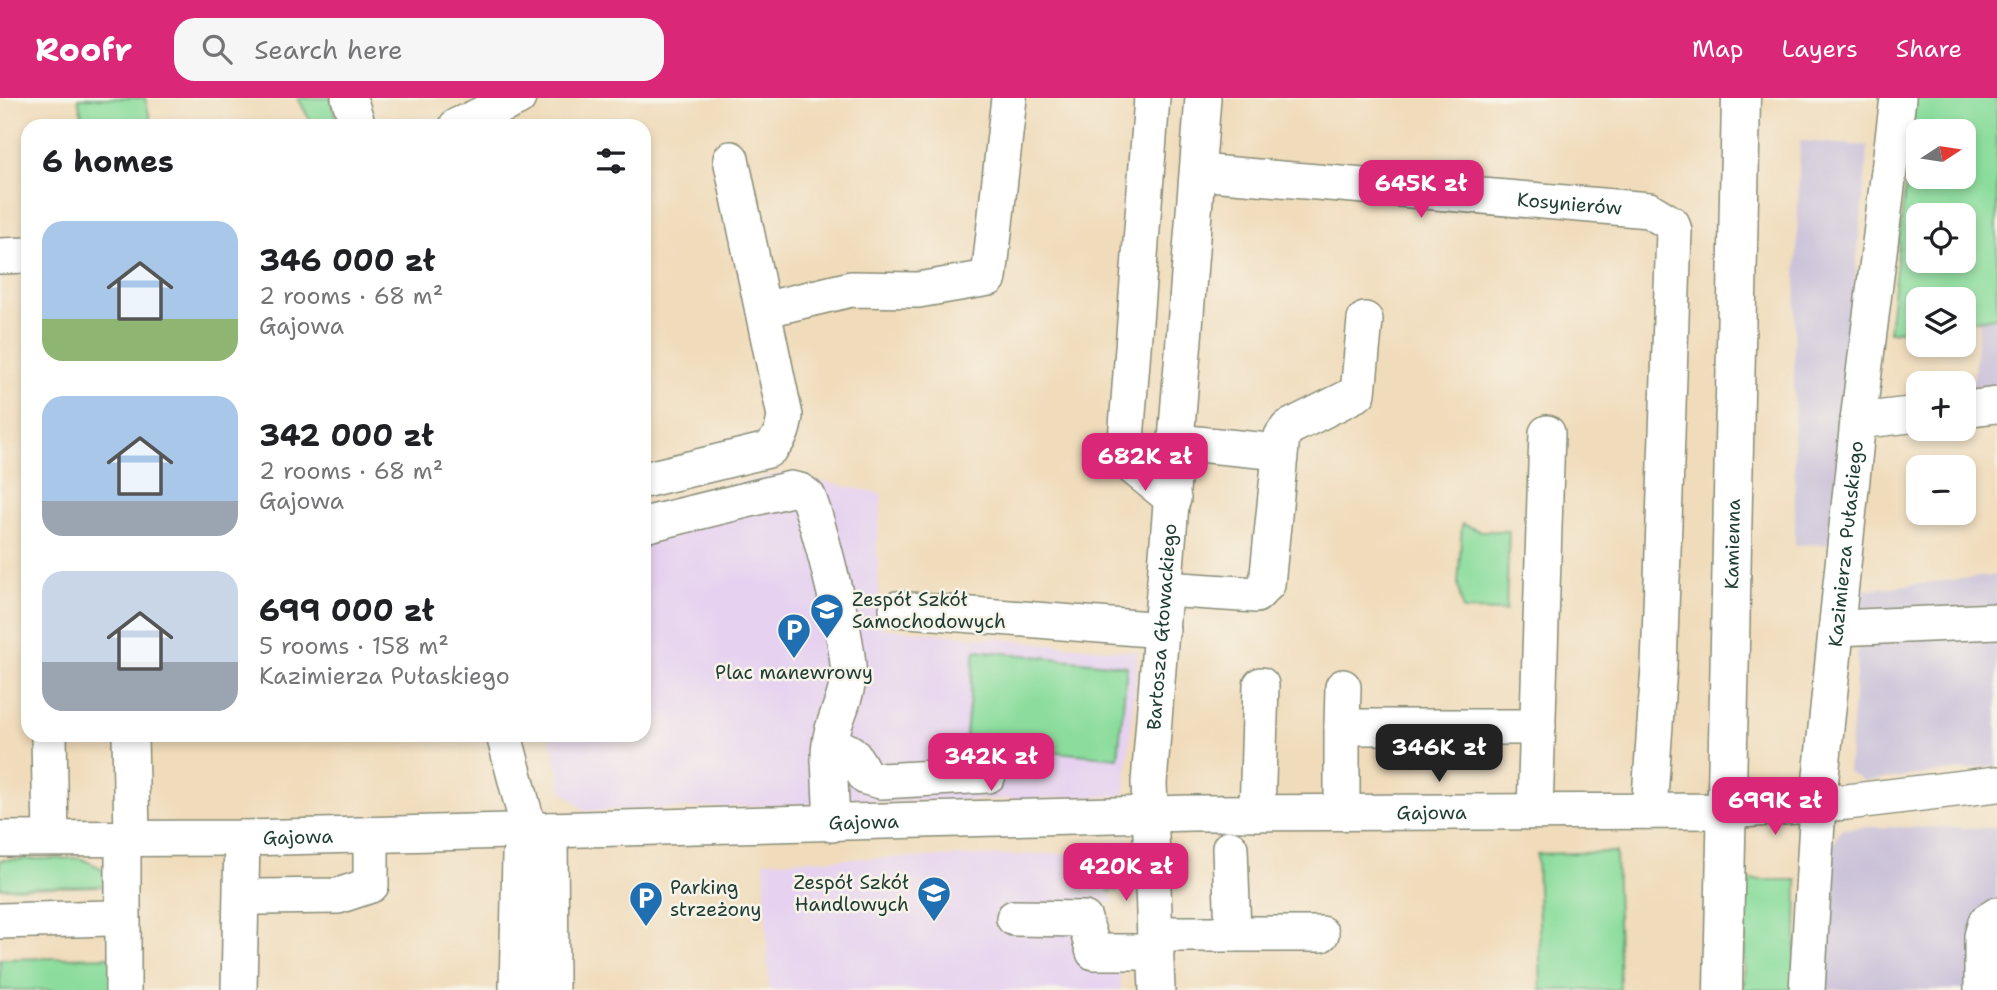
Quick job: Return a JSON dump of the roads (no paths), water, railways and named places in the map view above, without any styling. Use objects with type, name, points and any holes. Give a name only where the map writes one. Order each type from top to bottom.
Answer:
[{"type":"main road","name":"Kamienna","points":[[1723,990],[1729,811],[1741,98]]},
{"type":"street","points":[[349,98],[356,119]]},
{"type":"street","points":[[458,116],[518,98]]},
{"type":"street","points":[[763,310],[851,289],[918,290],[989,278],[1009,98]]},
{"type":"street","points":[[1152,98],[1125,453],[1133,467],[1173,499]]},
{"type":"street","name":"Bartosza Głowackiego","points":[[1157,990],[1149,783],[1203,98]]},
{"type":"street","name":"Kazimierza Pułaskiego","points":[[1807,990],[1818,805],[1858,421],[1898,98]]},
{"type":"street","points":[[651,478],[768,450],[779,441],[785,416],[731,159]]},
{"type":"street","name":"Kosynierów","points":[[1198,172],[1649,210],[1672,224],[1674,230],[1659,667],[1649,811]]},
{"type":"street","points":[[0,256],[21,255]]},
{"type":"street","points":[[1165,589],[1256,595],[1267,584],[1282,436],[1288,428],[1358,393],[1365,320]]},
{"type":"street","points":[[1976,408],[1997,405]]},
{"type":"street","points":[[1858,421],[1906,415]]},
{"type":"street","points":[[1535,811],[1547,433]]},
{"type":"street","points":[[1177,442],[1280,452]]},
{"type":"street","points":[[651,523],[791,489],[808,497],[843,639],[848,677],[829,736],[832,824]]},
{"type":"street","points":[[897,609],[1162,630]]},
{"type":"street","points":[[1837,628],[1997,621]]},
{"type":"street","points":[[1257,813],[1261,685]]},
{"type":"street","points":[[1342,812],[1343,687]]},
{"type":"street","points":[[1342,727],[1538,727]]},
{"type":"street","points":[[49,742],[51,838]]},
{"type":"street","points":[[123,990],[130,742]]},
{"type":"street","points":[[508,742],[539,830],[551,990]]},
{"type":"street","points":[[829,758],[832,752],[841,749],[851,751],[866,777],[881,781],[988,775]]},
{"type":"street","points":[[1818,805],[1997,784]]},
{"type":"street","name":"Gajowa","points":[[0,839],[242,838],[1257,813],[1729,811],[1818,805]]},
{"type":"street","points":[[517,990],[520,855],[539,830]]},
{"type":"street","points":[[259,897],[338,896],[370,885],[370,835]]},
{"type":"street","points":[[239,990],[242,838]]},
{"type":"street","points":[[1230,848],[1233,934]]},
{"type":"street","points":[[1982,990],[1982,936],[1986,922],[1997,915]]},
{"type":"street","points":[[1014,918],[1079,917],[1088,924],[1094,952],[1233,934],[1321,934]]},
{"type":"street","points":[[0,921],[110,918]]},
{"type":"place","name":"Zespół Szkół Samochodowych","points":[[827,640]]},
{"type":"place","name":"Plac manewrowy","points":[[794,660]]},
{"type":"place","name":"Zespół Szkół Handlowych","points":[[934,923]]},
{"type":"place","name":"Parking strzeżony","points":[[646,928]]}]
